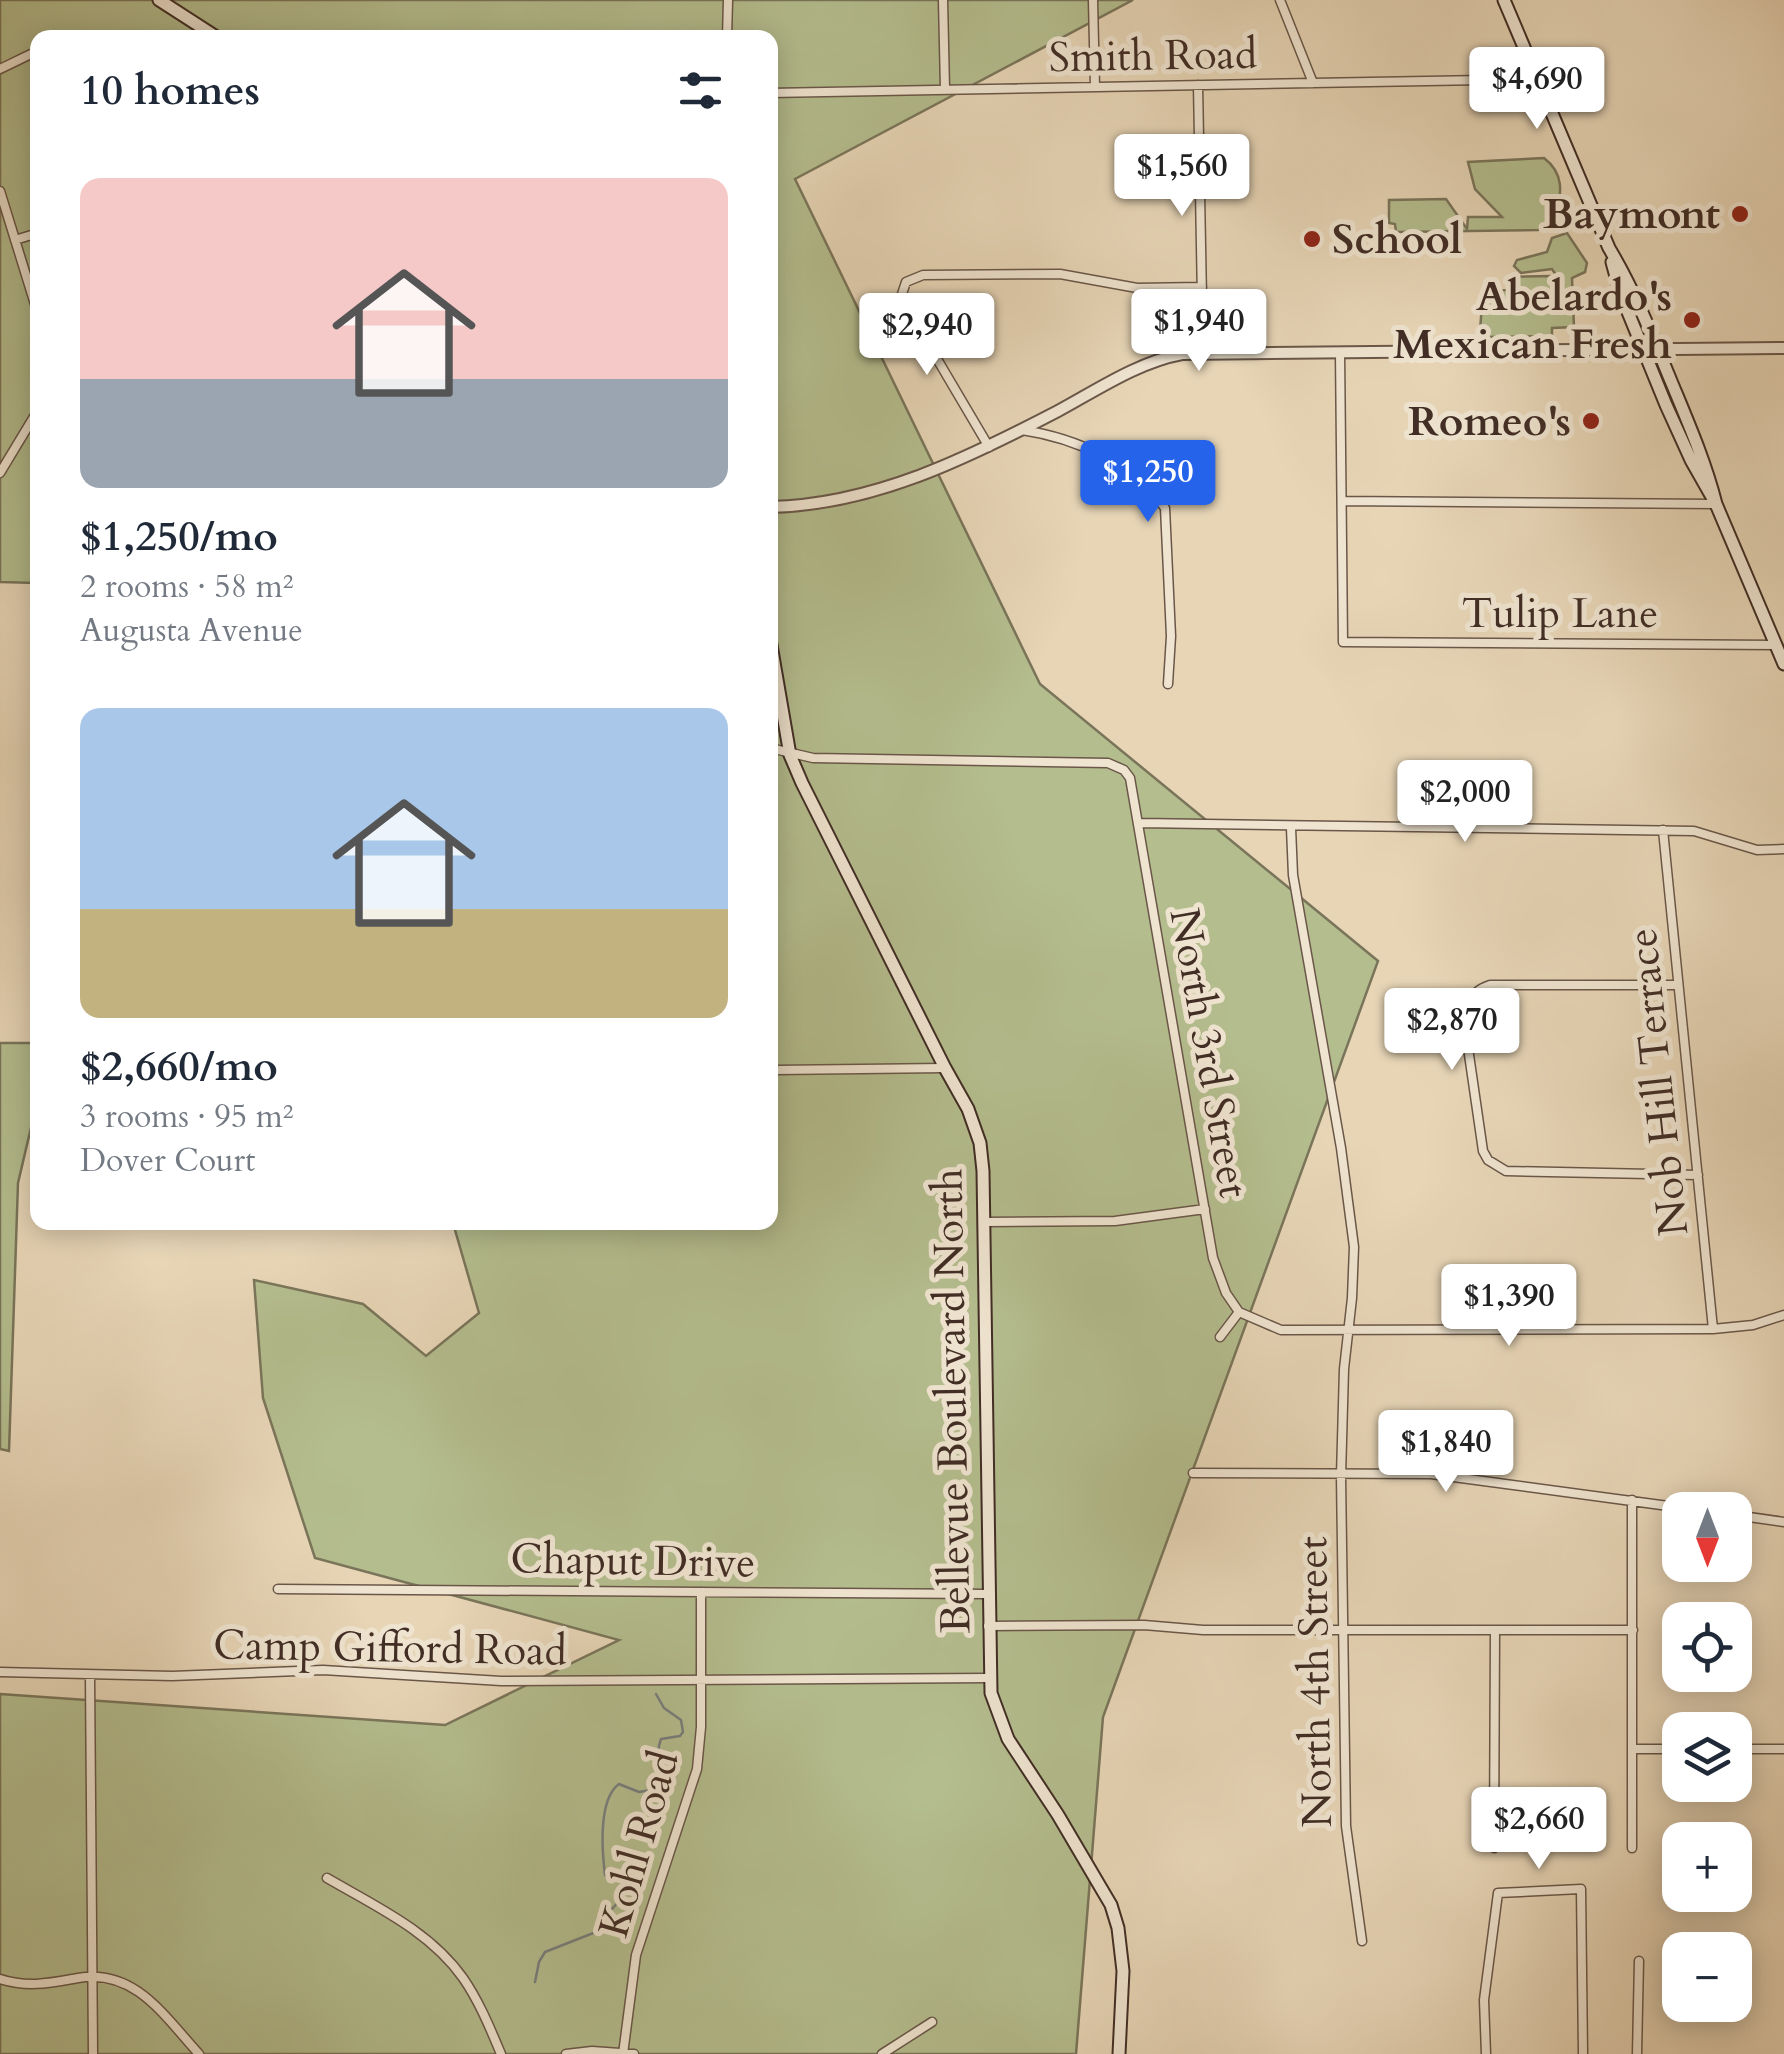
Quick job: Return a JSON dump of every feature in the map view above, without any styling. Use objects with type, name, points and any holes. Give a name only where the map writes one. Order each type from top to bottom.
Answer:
[{"type":"main road","points":[[159,0],[206,30]]},
{"type":"main road","points":[[1504,0],[1609,248],[1658,350],[1706,466],[1716,504]]},
{"type":"main road","points":[[1609,248],[1621,296],[1690,460],[1716,504],[1784,664]]},
{"type":"main road","name":"Bellevue Boulevard North","points":[[778,685],[790,754],[842,866],[968,1109],[980,1143],[985,1222],[989,1678],[994,1707],[1008,1739],[1111,1904],[1124,1971],[1119,2054]]},
{"type":"street","points":[[727,30],[728,0]]},
{"type":"street","points":[[943,0],[945,89]]},
{"type":"street","points":[[1093,0],[1095,86]]},
{"type":"street","points":[[1280,0],[1313,83]]},
{"type":"street","points":[[0,68],[30,55]]},
{"type":"street","name":"Smith Road","points":[[778,94],[1538,79]]},
{"type":"street","points":[[1198,85],[1203,354]]},
{"type":"street","points":[[0,191],[30,289]]},
{"type":"street","points":[[14,240],[30,236]]},
{"type":"street","points":[[989,447],[902,294],[906,282],[923,275],[1060,274],[1137,288],[1202,288]]},
{"type":"street","points":[[778,506],[839,500],[927,473],[989,447],[1150,362],[1182,354],[1784,348]]},
{"type":"street","points":[[1340,352],[1342,501],[1716,504]]},
{"type":"street","points":[[0,473],[30,423]]},
{"type":"street","points":[[1022,430],[1058,436],[1096,452],[1156,496],[1165,508],[1171,636],[1168,684]]},
{"type":"street","name":"Tulip Lane","points":[[1342,501],[1344,642],[1776,645]]},
{"type":"street","points":[[778,750],[790,754]]},
{"type":"street","name":"North 3rd Street","points":[[790,754],[814,758],[1108,763],[1124,770],[1134,790],[1216,1268],[1238,1312]]},
{"type":"street","points":[[1140,823],[1664,830],[1706,833],[1757,850],[1784,849]]},
{"type":"street","name":"North 4th Street","points":[[1290,828],[1293,876],[1341,1148],[1354,1247],[1344,1369],[1342,1476],[1346,1826],[1362,1941]]},
{"type":"street","name":"Nob Hill Terrace","points":[[1664,830],[1712,1329]]},
{"type":"street","points":[[1678,985],[1510,984],[1476,990],[1465,1020],[1480,1132],[1488,1160],[1506,1171],[1698,1175]]},
{"type":"street","points":[[778,1070],[945,1068]]},
{"type":"street","points":[[985,1222],[1115,1222],[1205,1209]]},
{"type":"street","points":[[1220,1337],[1238,1312],[1281,1330],[1348,1332],[1712,1329],[1753,1325],[1784,1315]]},
{"type":"street","points":[[1193,1474],[1431,1474],[1662,1505]]},
{"type":"street","points":[[1632,1500],[1632,1848]]},
{"type":"street","points":[[1752,1517],[1784,1522]]},
{"type":"street","points":[[635,1575],[635,1590]]},
{"type":"street","name":"Chaput Drive","points":[[278,1588],[987,1594]]},
{"type":"street","name":"Kohl Road","points":[[623,2053],[640,1944],[695,1780],[700,1748],[701,1592]]},
{"type":"street","points":[[988,1626],[1634,1630]]},
{"type":"street","points":[[1494,1848],[1495,1630]]},
{"type":"street","name":"Camp Gifford Road","points":[[0,1672],[90,1676],[323,1670],[470,1680],[989,1678]]},
{"type":"street","points":[[90,1676],[93,2054]]},
{"type":"street","points":[[1634,1749],[1662,1749]]},
{"type":"street","points":[[1752,1749],[1784,1749]]},
{"type":"street","points":[[327,1878],[408,1926],[438,1949],[470,1988],[501,2054]]},
{"type":"street","points":[[1486,2054],[1484,2000],[1498,1893],[1581,1889],[1582,2054]]},
{"type":"street","points":[[1637,2054],[1639,1961]]},
{"type":"street","points":[[0,1979],[29,1986],[93,1976],[124,1981],[136,1988],[198,2054]]},
{"type":"street","points":[[882,2054],[932,2022]]},
{"type":"street","points":[[566,2054],[634,2054]]},
{"type":"green space","points":[[0,0],[1133,0],[795,179],[1040,684],[1378,961],[1103,1717],[1076,2054],[0,2054],[0,1694],[445,1725],[619,1640],[315,1558],[263,1398],[254,1280],[363,1304],[426,1356],[479,1313],[455,1230],[778,1230],[778,30],[30,30],[30,583],[0,582]]},
{"type":"green space","points":[[1544,158],[1558,177],[1560,199],[1557,216],[1538,230],[1396,232],[1395,224],[1389,223],[1389,200],[1446,199],[1467,229],[1468,217],[1502,217],[1475,189],[1468,162]]},
{"type":"green space","points":[[1567,233],[1587,263],[1585,272],[1572,278],[1574,327],[1552,328],[1552,336],[1485,337],[1480,331],[1483,291],[1508,290],[1508,277],[1550,276],[1552,283],[1556,275],[1552,269],[1521,273],[1514,266],[1517,260],[1547,252],[1552,238]]},
{"type":"green space","points":[[0,1043],[30,1043],[30,1132],[18,1183],[9,1451],[0,1449]]},
{"type":"waterway","points":[[535,1982],[545,1952],[601,1930],[605,1917],[626,1893],[625,1877],[605,1875],[605,1813],[612,1791],[619,1784],[639,1792],[657,1789],[661,1739],[683,1732],[681,1720],[664,1708],[656,1694]]},
{"type":"place","name":"Baymont","points":[[1740,214]]},
{"type":"place","name":"School","points":[[1312,239]]},
{"type":"place","name":"Abelardo's Mexican Fresh","points":[[1692,320]]},
{"type":"place","name":"Romeo's","points":[[1591,421]]}]
